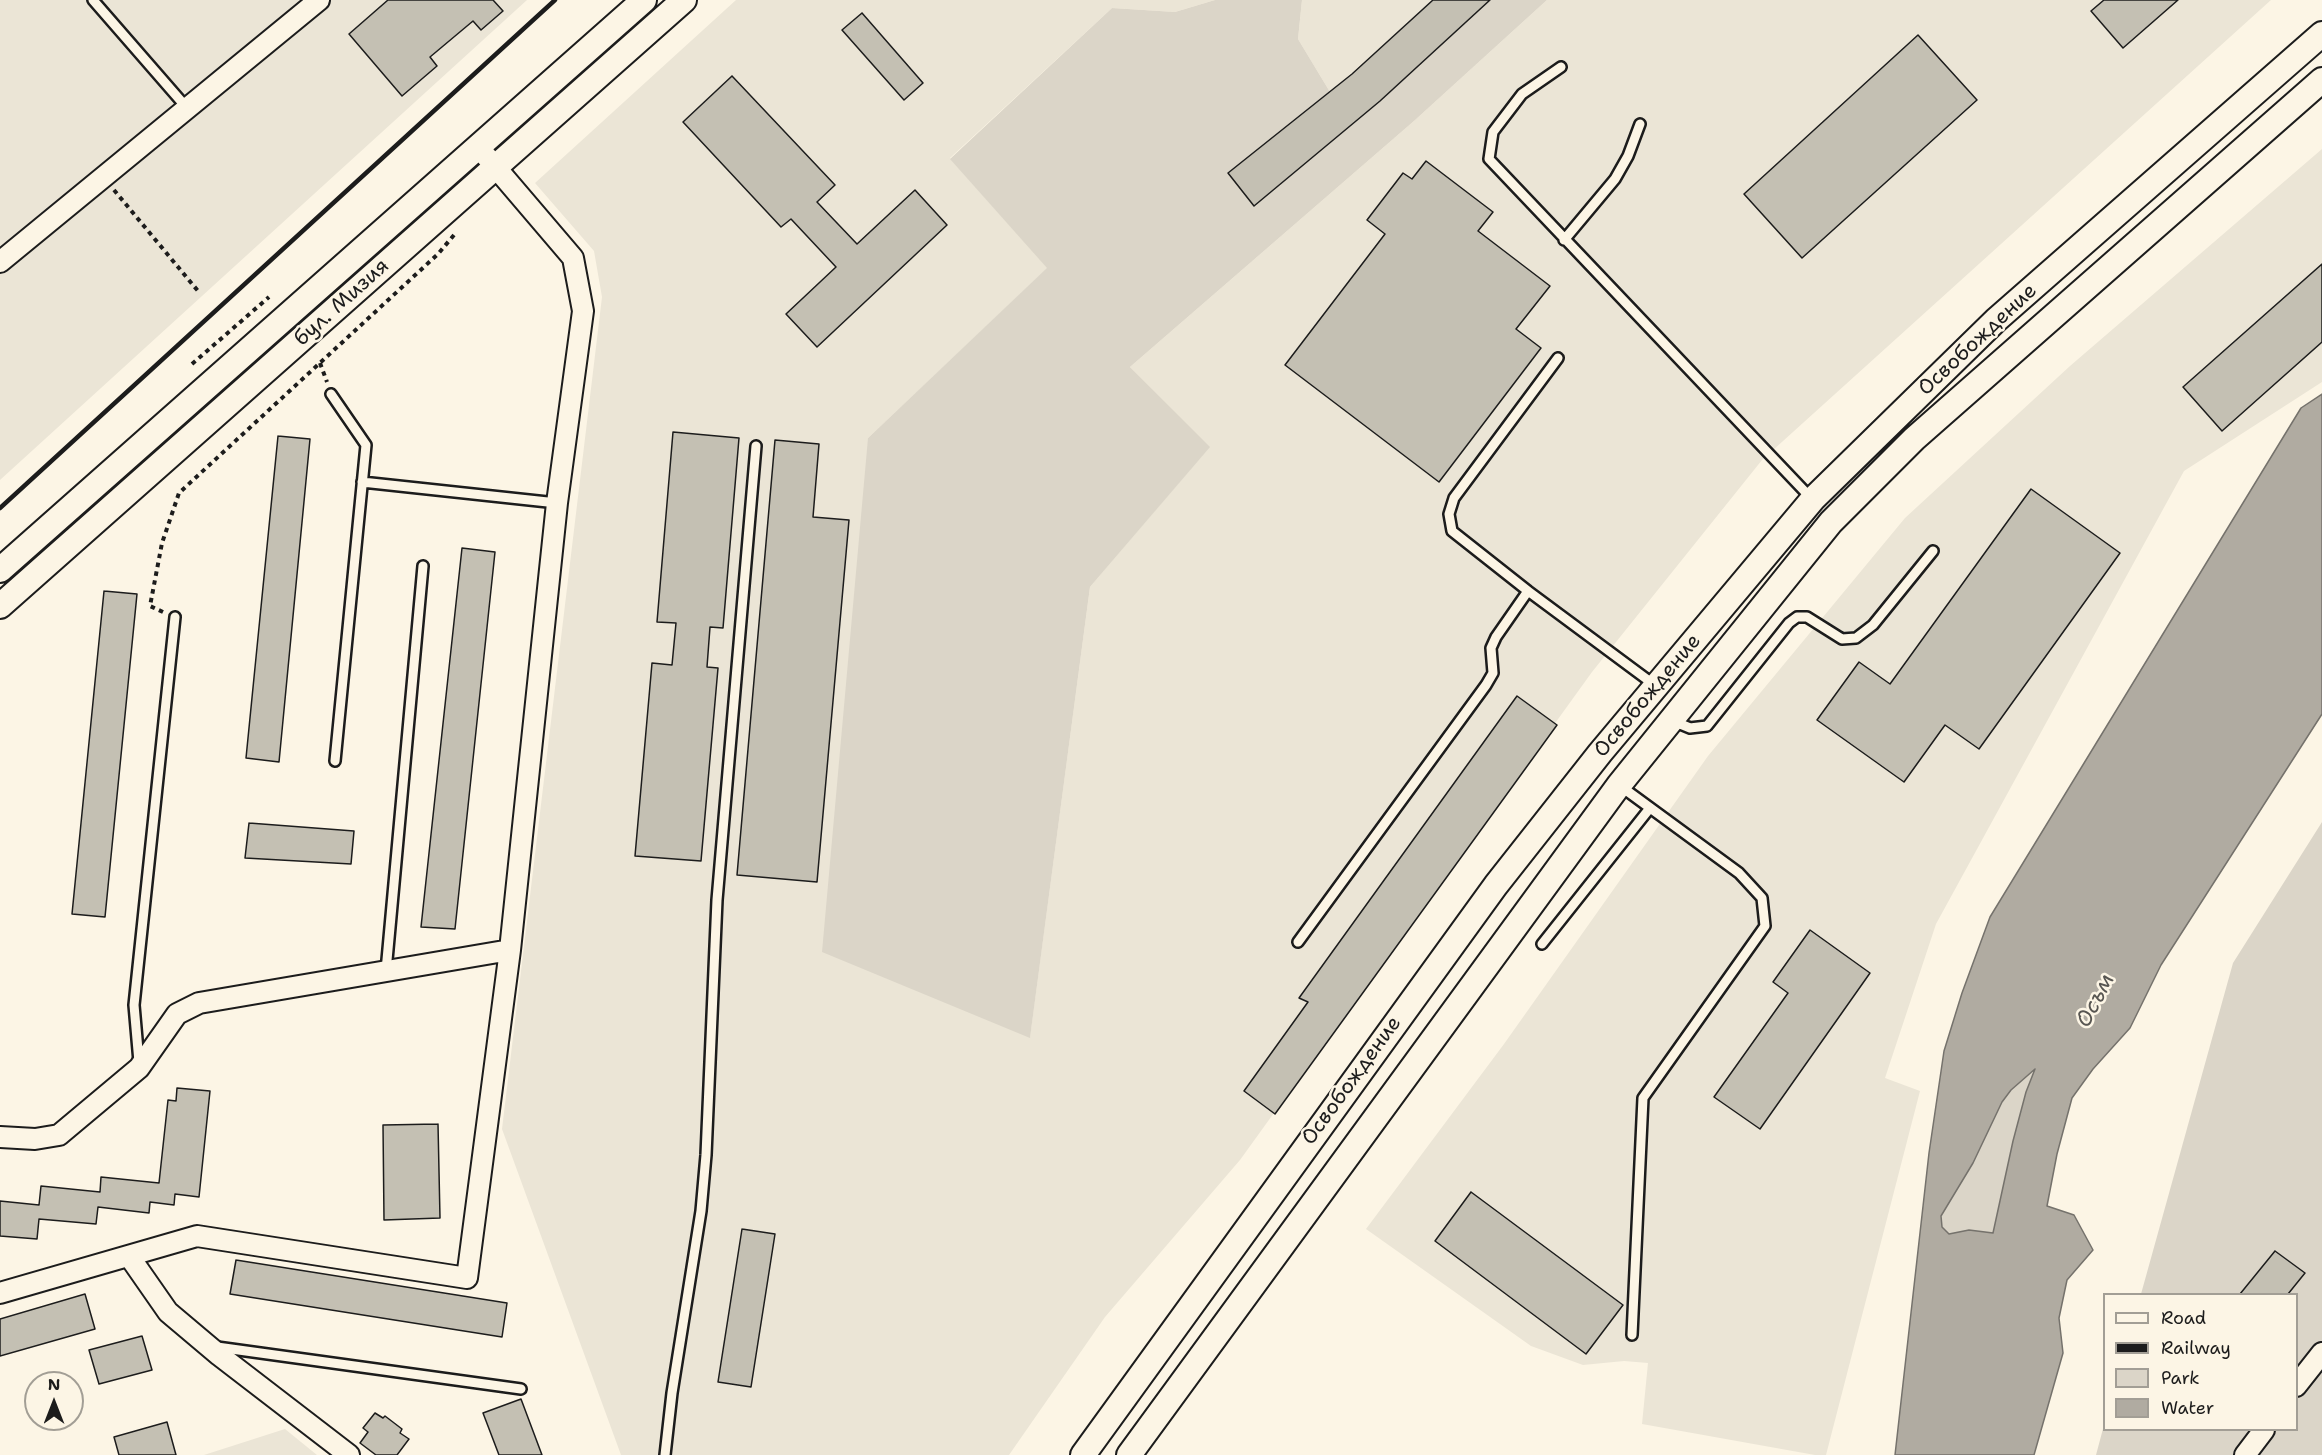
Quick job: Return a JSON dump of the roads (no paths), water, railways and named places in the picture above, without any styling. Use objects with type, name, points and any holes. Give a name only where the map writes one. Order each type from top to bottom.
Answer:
[{"type":"street","points":[[0,262],[319,0]]},
{"type":"street","name":"бул. Мизия","points":[[0,570],[644,0]]},
{"type":"street","name":"бул. Мизия","points":[[0,606],[684,0]]},
{"type":"street","name":"Освобождение","points":[[1083,1455],[1496,885],[1656,686],[1813,500],[1996,320],[2322,34]]},
{"type":"street","name":"Освобождение","points":[[1129,1455],[1619,785],[1831,522],[1914,439],[2322,80]]},
{"type":"street","points":[[0,1293],[197,1236],[467,1278],[510,950],[557,503],[583,310],[573,258],[478,147]]},
{"type":"street","points":[[0,1137],[35,1140],[59,1135],[139,1068],[177,1014],[199,1003],[510,950]]},
{"type":"street","points":[[129,1256],[168,1312],[348,1455]]},
{"type":"street","points":[[2298,1383],[2322,1353]]},
{"type":"street","points":[[2245,1455],[2263,1431]]},
{"type":"lane","points":[[93,0],[187,108]]},
{"type":"lane","points":[[1561,67],[1522,94],[1493,132],[1489,159],[1813,500]]},
{"type":"lane","points":[[1564,240],[1614,179],[1628,156],[1640,124]]},
{"type":"lane","points":[[1558,358],[1454,498],[1449,514],[1452,531],[1656,686]]},
{"type":"lane","points":[[331,394],[366,445],[335,761]]},
{"type":"lane","points":[[665,1455],[672,1393],[701,1211],[706,1155],[717,891],[756,446]]},
{"type":"lane","points":[[362,482],[557,503]]},
{"type":"lane","points":[[1671,720],[1690,728],[1707,726],[1789,622],[1797,617],[1807,617],[1842,639],[1856,638],[1873,625],[1933,551]]},
{"type":"lane","points":[[386,971],[423,566]]},
{"type":"lane","points":[[1298,942],[1486,685],[1493,673],[1491,648],[1528,591]]},
{"type":"lane","points":[[139,1068],[134,1005],[175,616]]},
{"type":"lane","points":[[1619,785],[1739,873],[1762,898],[1765,926],[1643,1098],[1632,1335]]},
{"type":"lane","points":[[1542,944],[1650,808]]},
{"type":"lane","points":[[208,1346],[520,1389]]},
{"type":"water","name":"Осъм","points":[[2322,394],[2322,714],[2161,965],[2130,1028],[2093,1069],[2072,1098],[2057,1154],[2047,1206],[2074,1215],[2093,1250],[2067,1280],[2059,1318],[2063,1353],[2034,1455],[1895,1455],[1929,1153],[1944,1051],[1962,993],[1990,917],[2301,408]],"holes":[[[2035,1069],[2026,1092],[1993,1233],[1969,1230],[1949,1234],[1942,1227],[1941,1216],[1973,1163],[2002,1102],[2011,1090]]]},
{"type":"railway","points":[[0,508],[555,0]]}]
